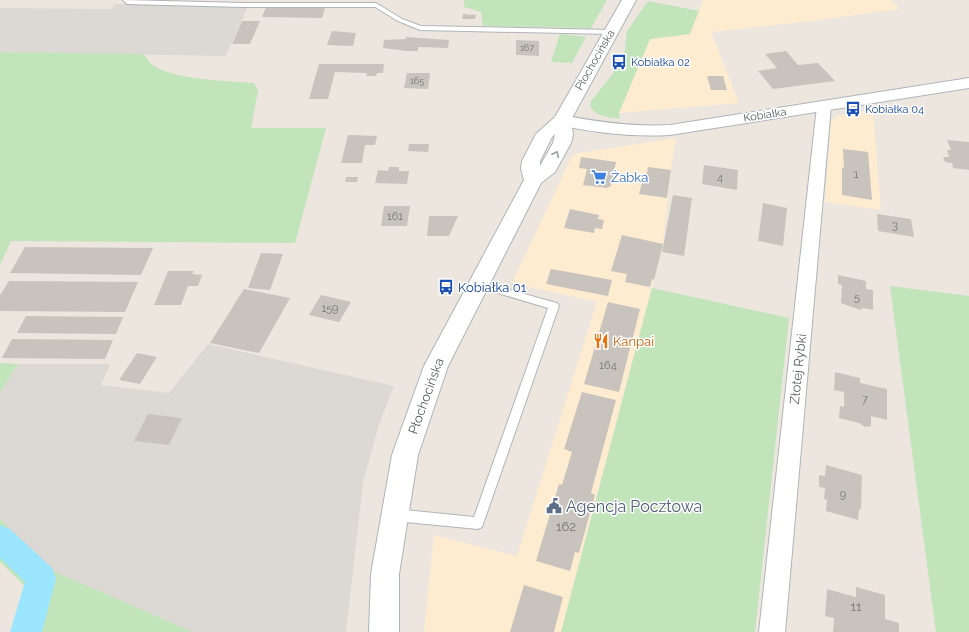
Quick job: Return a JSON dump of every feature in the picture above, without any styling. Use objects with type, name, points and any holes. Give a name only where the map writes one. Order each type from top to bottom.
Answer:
[{"type":"main road","name":"Płochocińska","points":[[384,632],[385,574],[405,455],[436,366],[477,284],[533,180],[549,168],[556,155],[564,135],[562,120],[629,0]]},
{"type":"main road","name":"Kobiałka","points":[[562,120],[634,132],[651,132],[969,83]]},
{"type":"street","name":"Złotej Rybki","points":[[772,632],[824,106]]},
{"type":"lane","points":[[126,0],[127,2],[376,5],[400,20],[420,28],[611,32]]},
{"type":"lane","points":[[395,515],[478,523],[554,306],[477,284]]},
{"type":"shaded area","points":[[703,0],[891,0],[900,9],[812,21],[711,32],[739,103],[619,113],[650,39],[690,34]]},
{"type":"shaded area","points":[[115,4],[248,6],[226,56],[0,52],[0,8],[111,9]]},
{"type":"shaded area","points":[[873,111],[881,210],[825,202],[831,121],[837,116]]},
{"type":"shaded area","points":[[676,138],[663,244],[561,632],[424,632],[434,535],[517,556],[597,302],[512,283],[572,156],[579,153]]},
{"type":"shaded area","points":[[208,344],[394,386],[378,427],[363,483],[346,632],[193,632],[51,570],[0,519],[0,392],[18,364],[110,364],[101,385],[169,393]]},
{"type":"green space","points":[[464,0],[607,0],[591,28],[483,26],[481,12],[464,7]]},
{"type":"green space","points":[[648,1],[699,11],[690,34],[650,39],[619,113],[620,119],[600,115],[592,110],[591,101],[612,75],[618,65],[622,65],[625,58],[622,58],[625,51],[627,31]]},
{"type":"green space","points":[[560,34],[586,37],[572,63],[551,62]]},
{"type":"green space","points":[[0,52],[143,54],[151,64],[160,69],[186,77],[254,83],[258,91],[251,128],[326,128],[295,243],[11,241],[0,265]]},
{"type":"green space","points":[[890,286],[969,296],[969,632],[936,632]]},
{"type":"green space","points":[[652,288],[789,318],[755,632],[561,632]]},
{"type":"green space","points":[[0,363],[18,364],[0,392]]},
{"type":"green space","points":[[0,519],[51,570],[193,632],[14,632],[27,588],[0,562]]},
{"type":"building","points":[[266,7],[325,8],[322,18],[262,17]]},
{"type":"building","points":[[463,14],[476,15],[475,19],[462,19]]},
{"type":"building","points":[[242,21],[260,21],[250,44],[232,44]]},
{"type":"building","points":[[332,31],[356,33],[353,46],[327,45]]},
{"type":"building","points":[[406,37],[449,40],[448,48],[418,47],[418,51],[407,51],[383,48],[384,40],[406,39]]},
{"type":"building","points":[[516,40],[539,41],[539,56],[516,55]]},
{"type":"building","points":[[786,51],[798,65],[818,63],[835,81],[773,89],[758,71],[777,68],[765,54]]},
{"type":"building","points":[[319,64],[384,64],[383,73],[377,73],[376,76],[366,76],[367,73],[335,72],[328,99],[309,99]]},
{"type":"building","points":[[407,73],[430,73],[428,89],[404,88]]},
{"type":"building","points":[[707,76],[723,76],[727,90],[711,90]]},
{"type":"building","points":[[348,135],[377,136],[375,145],[365,145],[362,163],[341,163]]},
{"type":"building","points":[[947,140],[969,142],[969,170],[953,168],[952,163],[945,162],[943,157],[949,157],[947,150],[951,150]]},
{"type":"building","points":[[409,144],[429,144],[428,152],[408,151]]},
{"type":"building","points":[[843,149],[868,152],[872,200],[842,195],[842,167],[844,168]]},
{"type":"building","name":"Żabka","points":[[581,157],[616,162],[611,186],[607,188],[583,185],[587,169],[579,168]]},
{"type":"building","points":[[704,165],[738,170],[737,190],[702,184]]},
{"type":"building","points":[[389,167],[399,167],[399,171],[409,171],[407,184],[375,183],[378,170],[388,171]]},
{"type":"building","points":[[648,167],[671,170],[667,198],[639,194]]},
{"type":"building","points":[[346,177],[358,177],[357,182],[345,182]]},
{"type":"building","points":[[673,195],[692,198],[684,256],[662,252]]},
{"type":"building","points":[[763,203],[787,208],[783,246],[758,241]]},
{"type":"building","points":[[384,206],[410,206],[407,226],[381,226]]},
{"type":"building","points":[[570,209],[599,215],[598,219],[604,220],[602,229],[595,228],[594,233],[564,228]]},
{"type":"building","points":[[877,214],[911,219],[914,237],[878,231]]},
{"type":"building","points":[[429,216],[458,216],[449,236],[427,236]]},
{"type":"building","points":[[622,235],[663,244],[654,280],[652,279],[650,287],[625,282],[627,274],[611,271]]},
{"type":"building","points":[[25,247],[153,248],[141,275],[10,273]]},
{"type":"building","points":[[261,253],[283,254],[270,290],[248,288]]},
{"type":"building","points":[[551,269],[612,280],[608,296],[546,284]]},
{"type":"building","points":[[168,271],[194,271],[192,274],[202,275],[198,286],[188,286],[181,305],[154,305]]},
{"type":"building","points":[[838,275],[866,281],[866,289],[873,290],[873,310],[863,308],[860,310],[841,303],[842,285],[838,284]]},
{"type":"building","points":[[9,281],[138,282],[125,312],[0,311],[0,295]]},
{"type":"building","points":[[244,289],[290,298],[259,353],[210,343]]},
{"type":"building","points":[[321,295],[351,302],[339,322],[309,315]]},
{"type":"building","points":[[608,302],[640,309],[619,392],[584,384]]},
{"type":"building","points":[[26,316],[123,317],[116,334],[17,333]]},
{"type":"building","points":[[12,339],[113,340],[105,359],[2,358]]},
{"type":"building","points":[[137,353],[157,357],[140,384],[119,380]]},
{"type":"building","points":[[835,372],[860,378],[860,383],[887,389],[887,420],[871,416],[871,426],[865,427],[859,423],[839,418],[840,406],[844,407],[844,392],[834,390]]},
{"type":"building","points":[[582,392],[616,400],[591,493],[595,495],[579,553],[575,552],[570,571],[536,561],[559,484],[562,485],[572,452],[564,449]]},
{"type":"building","points":[[148,414],[182,418],[169,445],[134,441]]},
{"type":"building","points":[[826,465],[862,475],[861,510],[859,509],[858,520],[826,511],[827,500],[824,499],[825,488],[819,487],[819,475],[825,476]]},
{"type":"building","points":[[524,585],[563,597],[554,632],[510,632]]},
{"type":"building","points":[[856,587],[885,595],[885,619],[899,623],[899,632],[833,632],[834,618],[825,616],[827,589],[856,597]]},
{"type":"waterway","points":[[0,538],[41,578],[26,632]]},
{"type":"place","name":"Kobiałka 02","points":[[619,62]]},
{"type":"place","name":"Kobiałka 04","points":[[853,109]]},
{"type":"place","name":"Żabka","points":[[599,177]]},
{"type":"place","name":"Kobiałka 01","points":[[446,287]]},
{"type":"place","name":"Kanpai","points":[[601,341]]},
{"type":"place","name":"Agencja Pocztowa","points":[[554,506]]}]
